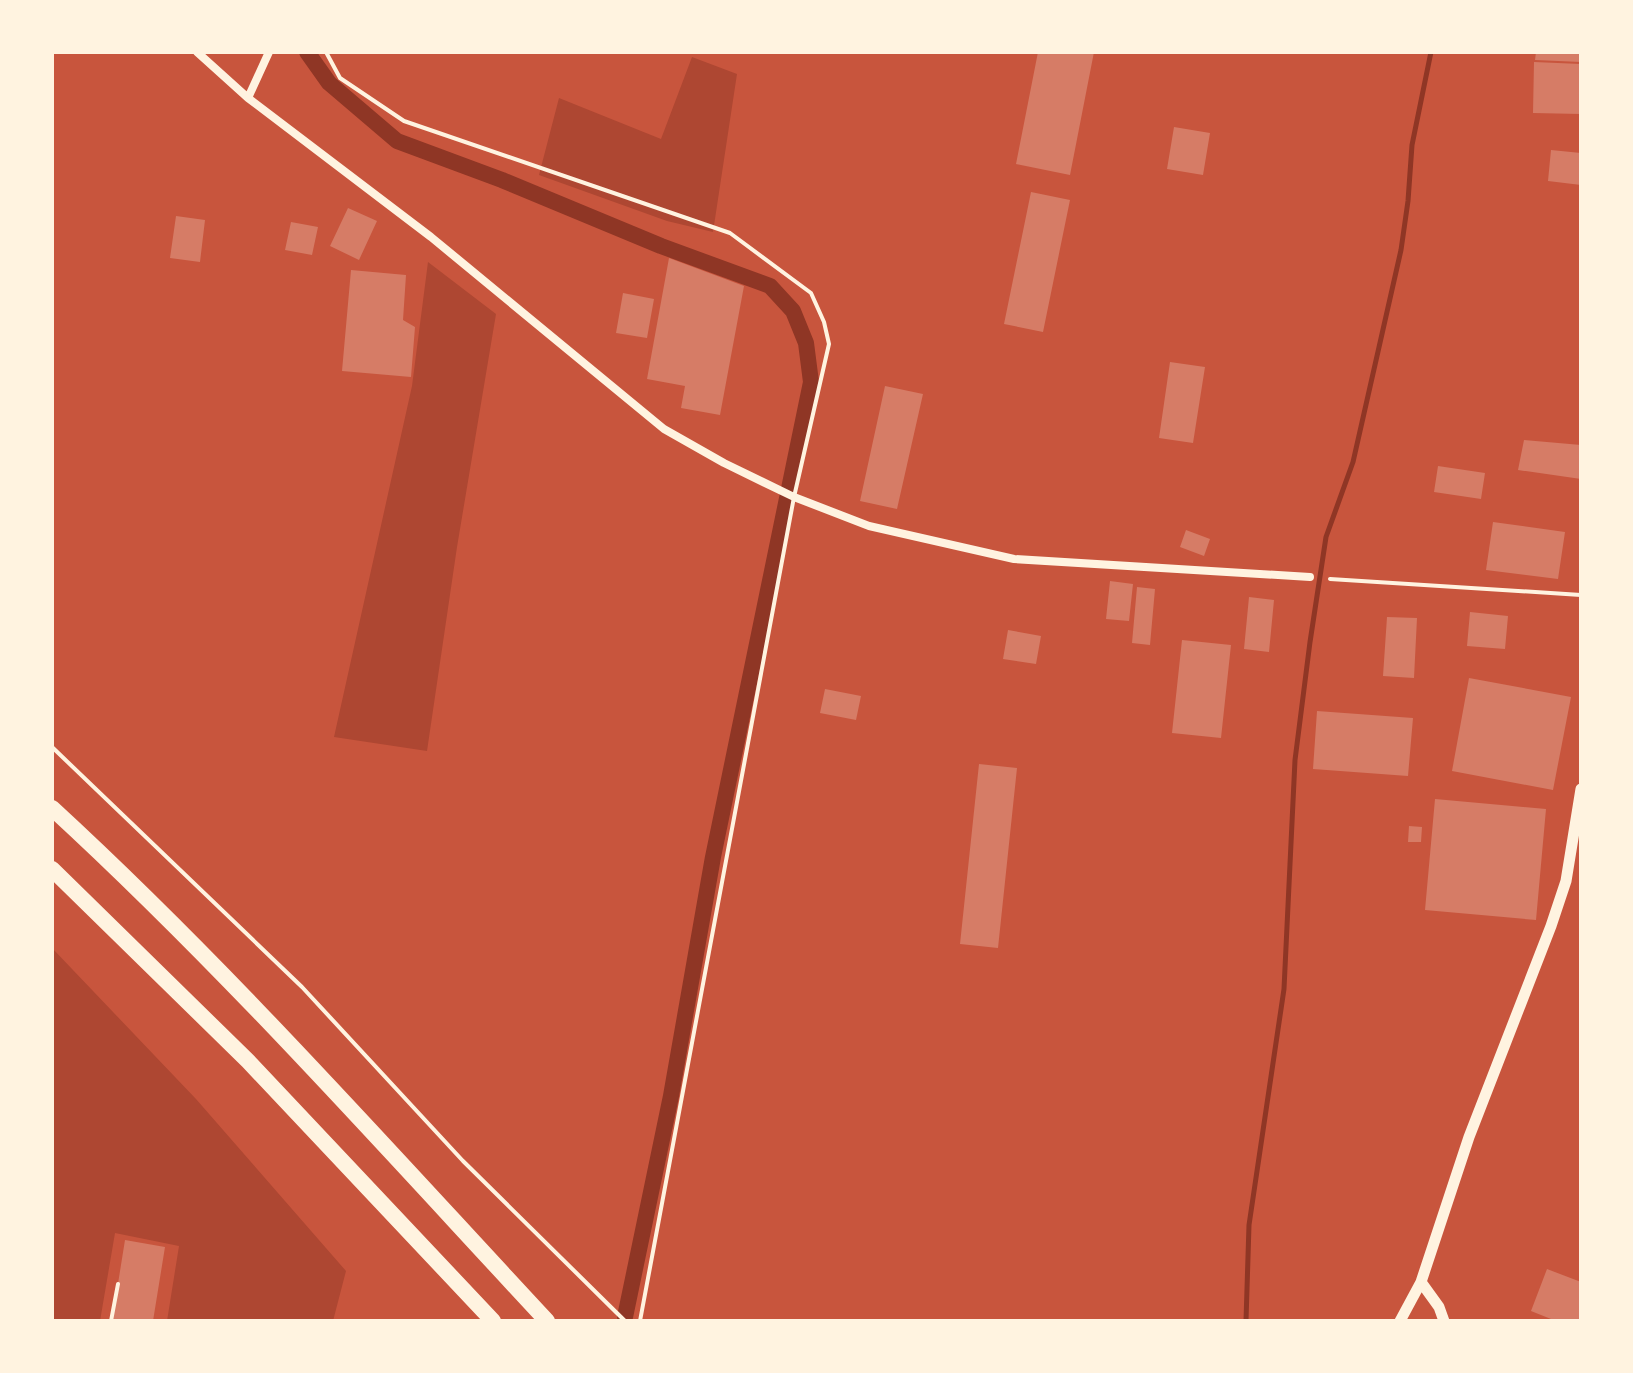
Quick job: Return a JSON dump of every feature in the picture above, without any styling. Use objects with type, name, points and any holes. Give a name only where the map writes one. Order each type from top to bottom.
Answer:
[{"type":"highway","points":[[52,808],[109,860],[266,1019],[547,1321]]},
{"type":"highway","points":[[52,869],[248,1061],[493,1321]]},
{"type":"street","points":[[197,52],[248,98],[431,237],[664,429],[794,497],[869,526],[1014,559],[1310,577]]},
{"type":"street","points":[[248,98],[269,52]]},
{"type":"street","points":[[1400,1321],[1421,1282],[1469,1137],[1551,926],[1566,881],[1581,789]]},
{"type":"street","points":[[1421,1282],[1439,1307],[1444,1321]]},
{"type":"lane","points":[[326,52],[340,78],[404,121],[730,233],[811,293],[824,322],[829,344],[794,497],[640,1321]]},
{"type":"lane","points":[[1330,579],[1581,595]]},
{"type":"lane","points":[[52,747],[302,987],[463,1161],[625,1321]]},
{"type":"lane","points":[[111,1321],[118,1284]]},
{"type":"shaded area","points":[[692,57],[737,74],[713,232],[667,221],[539,175],[559,98],[661,139]]},
{"type":"shaded area","points":[[428,262],[496,314],[427,751],[334,737],[412,386]]},
{"type":"shaded area","points":[[52,948],[196,1099],[346,1271],[333,1321],[167,1321],[179,1246],[115,1233],[100,1321],[52,1321]]},
{"type":"building","points":[[1038,52],[1094,52],[1070,175],[1016,164]]},
{"type":"building","points":[[1536,52],[1581,52],[1581,62],[1535,60]]},
{"type":"building","points":[[1534,62],[1581,64],[1581,114],[1533,113]]},
{"type":"building","points":[[1174,127],[1210,133],[1203,175],[1167,169]]},
{"type":"building","points":[[1551,150],[1581,153],[1581,185],[1548,181]]},
{"type":"building","points":[[1031,192],[1070,200],[1043,332],[1004,324]]},
{"type":"building","points":[[348,208],[377,221],[359,260],[330,246]]},
{"type":"building","points":[[176,216],[205,220],[200,262],[170,258]]},
{"type":"building","points":[[291,222],[318,227],[312,255],[285,250]]},
{"type":"building","points":[[669,258],[744,286],[720,415],[681,408],[685,386],[647,379]]},
{"type":"building","points":[[351,270],[406,275],[403,320],[415,327],[411,377],[342,371]]},
{"type":"building","points":[[623,293],[654,299],[647,338],[616,333]]},
{"type":"building","points":[[1170,362],[1205,367],[1193,443],[1159,438]]},
{"type":"building","points":[[885,386],[923,394],[897,509],[860,501]]},
{"type":"building","points":[[1524,440],[1581,445],[1581,479],[1518,470]]},
{"type":"building","points":[[1438,466],[1485,473],[1481,499],[1434,492]]},
{"type":"building","points":[[1493,522],[1565,532],[1558,579],[1486,570]]},
{"type":"building","points":[[1186,530],[1210,539],[1204,556],[1180,547]]},
{"type":"building","points":[[1110,581],[1133,584],[1129,621],[1106,619]]},
{"type":"building","points":[[1137,587],[1155,589],[1150,645],[1132,643]]},
{"type":"building","points":[[1249,597],[1274,600],[1269,652],[1244,649]]},
{"type":"building","points":[[1470,612],[1508,616],[1505,649],[1467,646]]},
{"type":"building","points":[[1387,617],[1417,618],[1414,678],[1383,676]]},
{"type":"building","points":[[1008,630],[1041,636],[1036,664],[1003,659]]},
{"type":"building","points":[[1182,640],[1231,645],[1221,738],[1172,733]]},
{"type":"building","points":[[1469,678],[1571,697],[1553,790],[1452,771]]},
{"type":"building","points":[[825,689],[861,696],[856,720],[820,713]]},
{"type":"building","points":[[1317,711],[1413,718],[1408,776],[1313,769]]},
{"type":"building","points":[[979,764],[1017,768],[998,948],[960,944]]},
{"type":"building","points":[[1435,799],[1546,809],[1536,920],[1425,910]]},
{"type":"building","points":[[1409,826],[1422,827],[1421,842],[1408,842]]},
{"type":"building","points":[[125,1240],[165,1247],[153,1321],[112,1321]]},
{"type":"building","points":[[1547,1269],[1581,1282],[1581,1321],[1556,1321],[1531,1311]]},
{"type":"waterway","points":[[307,52],[329,83],[397,141],[770,286],[793,311],[806,343],[811,382],[713,857],[671,1096],[625,1317]]},
{"type":"waterway","points":[[1246,1321],[1249,1225],[1284,989],[1295,760],[1310,642],[1326,537],[1353,462],[1401,250],[1412,145],[1431,52]]}]
